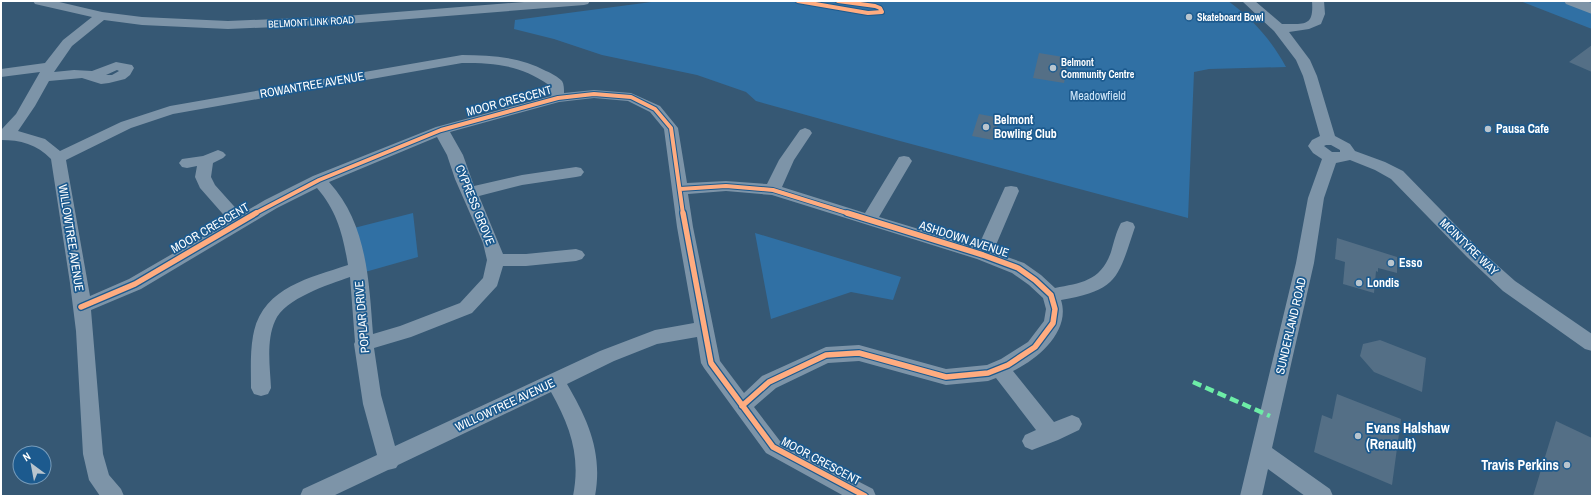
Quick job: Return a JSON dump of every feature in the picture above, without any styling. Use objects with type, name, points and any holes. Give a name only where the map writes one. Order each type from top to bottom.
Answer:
[{"type":"highway","points":[[1572,1],[1592,9]]},
{"type":"street","name":"BELMONT LINK ROAD","points":[[39,1],[102,16],[158,22],[228,25],[346,20],[551,2],[584,1]]},
{"type":"street","points":[[1248,1],[1279,28],[1299,54],[1307,68],[1335,150]]},
{"type":"street","points":[[1279,28],[1314,24],[1317,21],[1319,14],[1318,1]]},
{"type":"street","points":[[4,135],[21,119],[66,44],[102,16]]},
{"type":"street","name":"ROWANTREE AVENUE","points":[[58,158],[126,125],[170,110],[462,59],[493,59],[520,63],[545,75],[556,83],[558,98]]},
{"type":"street","points":[[1,73],[48,72],[96,75]]},
{"type":"street","name":"MOOR CRESCENT","points":[[81,307],[135,284],[239,222],[319,180],[442,130],[558,98],[594,94],[631,97],[655,109],[671,128],[685,228],[703,329],[711,363],[773,447],[865,496]]},
{"type":"street","name":"CYPRESS GROVE","points":[[363,344],[404,332],[466,308],[491,281],[496,260],[491,244],[455,155],[442,130]]},
{"type":"street","points":[[773,190],[777,177],[788,156],[805,133]]},
{"type":"street","points":[[4,135],[27,138],[42,144],[51,150],[58,158]]},
{"type":"street","name":"MCINTYRE WAY","points":[[1335,150],[1374,163],[1396,175],[1473,253],[1509,286],[1592,344]]},
{"type":"street","name":"SUNDERLAND ROAD","points":[[1251,496],[1305,264],[1316,198],[1335,150]]},
{"type":"street","points":[[187,162],[212,157],[203,177],[208,188],[239,222]]},
{"type":"street","name":"WILLOWTREE AVENUE","points":[[58,158],[79,283],[85,331],[92,454],[100,480],[113,496]]},
{"type":"street","points":[[869,219],[904,161]]},
{"type":"street","points":[[470,193],[501,184],[576,170]]},
{"type":"street","name":"POPLAR DRIVE","points":[[319,180],[328,187],[339,203],[350,229],[358,268],[363,344],[368,384],[378,428],[389,461]]},
{"type":"street","name":"ASHDOWN AVENUE","points":[[680,189],[726,186],[773,190],[983,255],[1018,268],[1035,280],[1050,294]]},
{"type":"street","points":[[983,255],[1011,191]]},
{"type":"street","points":[[742,406],[769,382],[826,355],[859,353],[946,377],[988,373],[1000,369],[1035,347],[1053,323],[1055,309],[1050,294],[1081,290],[1103,280],[1113,268],[1127,227]]},
{"type":"street","points":[[496,260],[526,260],[576,255]]},
{"type":"street","points":[[261,388],[261,340],[266,319],[277,304],[295,292],[358,268]]},
{"type":"street","name":"WILLOWTREE AVENUE","points":[[311,496],[389,461],[607,356],[655,337],[703,329]]},
{"type":"street","points":[[1000,369],[1051,434]]},
{"type":"street","points":[[555,381],[568,404],[585,444],[586,487],[584,496]]},
{"type":"street","points":[[1032,441],[1072,424]]},
{"type":"street","points":[[1261,452],[1322,496]]},
{"type":"green space","name":"Meadowfield","points":[[659,1],[1228,1],[1254,23],[1275,48],[1286,67],[1209,69],[1194,72],[1188,218],[756,101],[746,92],[697,75],[602,55],[554,39],[514,29],[515,20]]},
{"type":"green space","points":[[1520,1],[1592,1],[1592,29]]},
{"type":"green space","points":[[413,213],[418,257],[358,274],[350,229]]},
{"type":"green space","points":[[755,233],[901,277],[893,300],[851,292],[771,319]]},
{"type":"building","points":[[1592,45],[1592,72],[1569,62]]},
{"type":"building","name":"Belmont Community Centre","points":[[1039,53],[1069,58],[1064,83],[1033,78]]},
{"type":"building","name":"Belmont Bowling Club","points":[[979,114],[1000,118],[993,140],[972,136]]},
{"type":"building","name":"Esso","points":[[1337,238],[1397,257],[1397,273],[1378,268],[1378,272],[1376,271],[1374,293],[1343,284],[1345,262],[1335,259]]},
{"type":"building","points":[[1380,340],[1426,358],[1422,392],[1374,372],[1360,356],[1363,344]]},
{"type":"building","name":"Evans Halshaw (Renault)","points":[[1337,394],[1401,419],[1392,485],[1314,452],[1322,415],[1332,419]]},
{"type":"building","name":"Travis Perkins","points":[[1556,421],[1592,438],[1592,496],[1533,496]]},
{"type":"marked path","points":[[1193,382],[1270,416]]},
{"type":"cycle path","points":[[798,1],[868,13],[882,12],[880,8],[875,6],[838,1]]},
{"type":"cycle path","points":[[81,307],[135,284],[271,204],[319,180],[441,130],[558,98],[594,94],[631,97],[655,109],[671,128],[685,227],[711,363],[773,447],[865,496]]},
{"type":"cycle path","points":[[680,189],[726,186],[773,190],[983,255],[1018,268],[1035,280],[1051,295],[1055,309],[1053,323],[1035,347],[1008,365],[988,373],[946,377],[859,353],[826,355],[769,382],[742,406]]},
{"type":"place","name":"Skateboard Bowl","points":[[1189,17]]},
{"type":"place","name":"Belmont Community Centre","points":[[1053,68]]},
{"type":"place","name":"Belmont Bowling Club","points":[[986,127]]},
{"type":"place","name":"Pausa Cafe","points":[[1488,129]]},
{"type":"place","name":"Esso","points":[[1391,263]]},
{"type":"place","name":"Londis","points":[[1359,283]]},
{"type":"place","name":"Evans Halshaw (Renault)","points":[[1358,436]]},
{"type":"place","name":"Travis Perkins","points":[[1567,465]]}]
